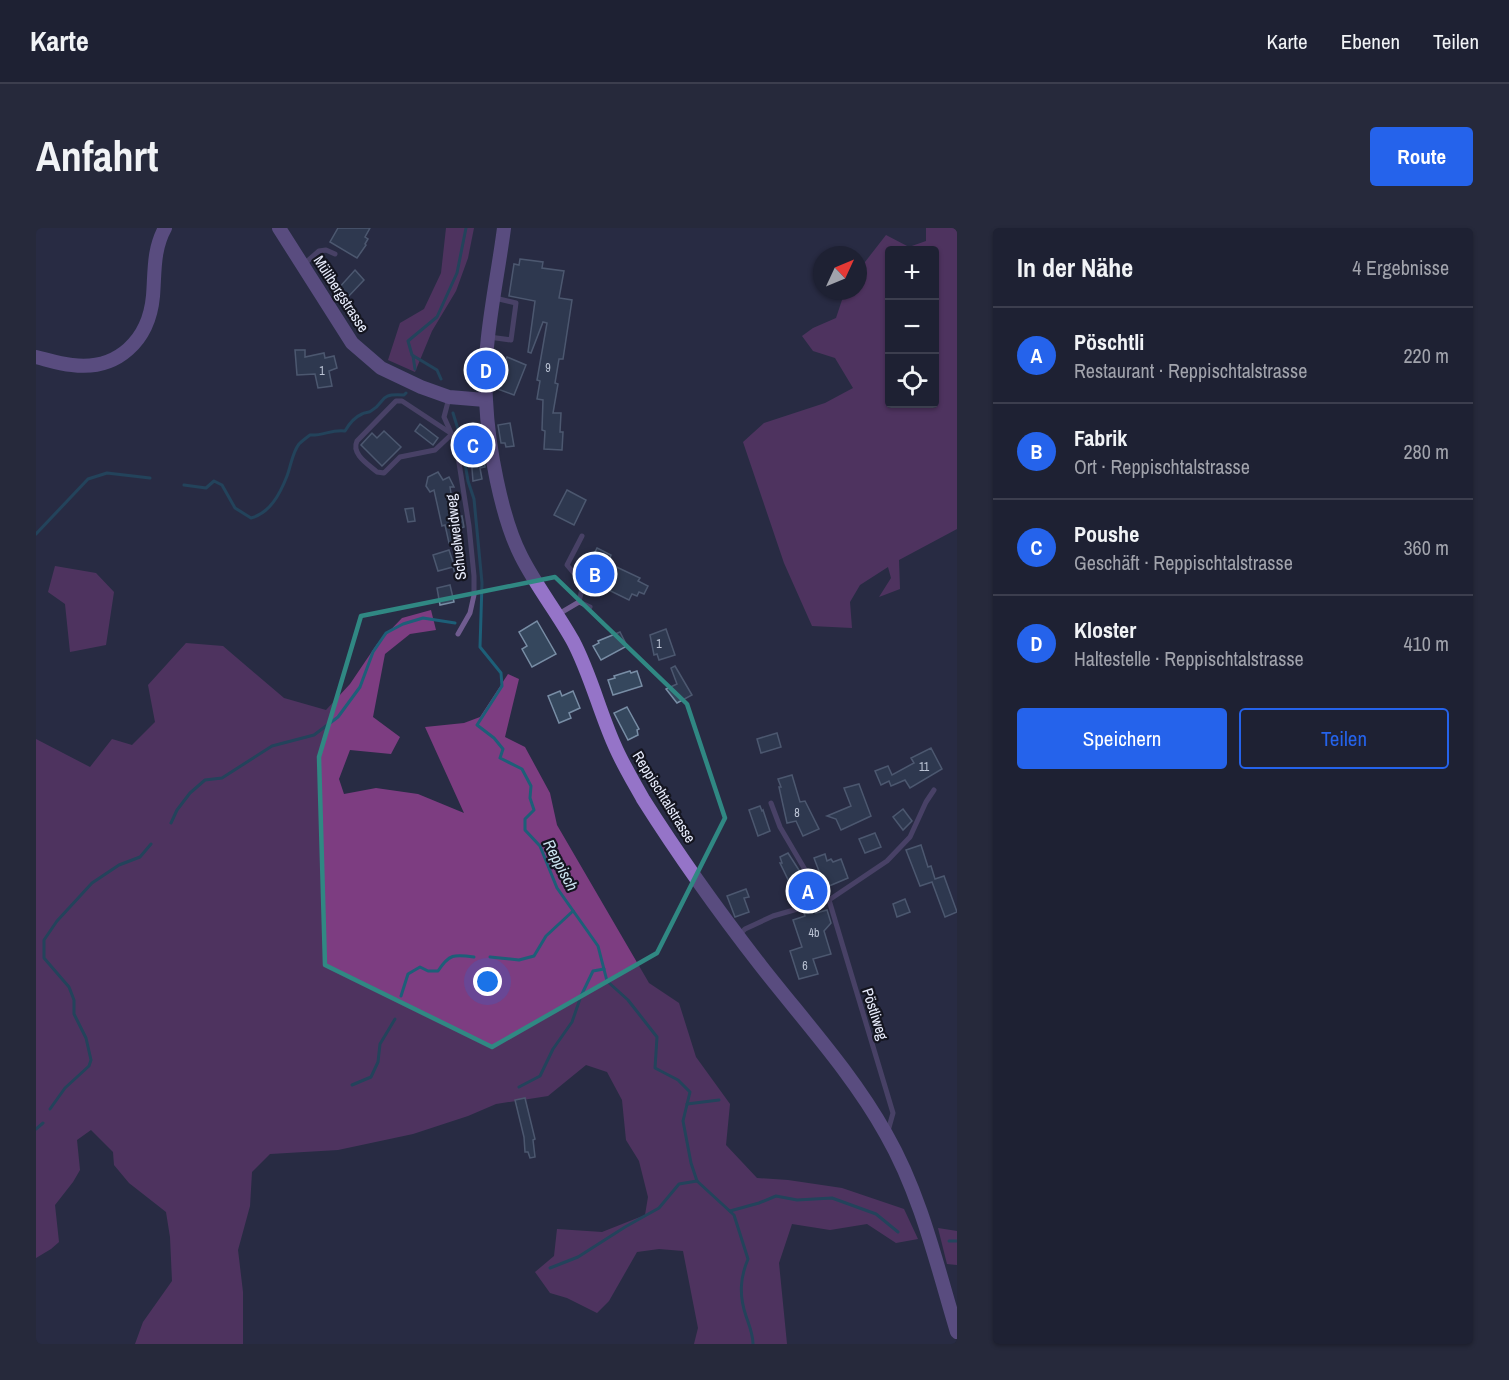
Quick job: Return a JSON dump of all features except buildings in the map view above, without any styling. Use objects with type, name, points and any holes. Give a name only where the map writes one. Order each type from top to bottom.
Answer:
[{"type":"main road","points":[[36,357],[72,365],[96,365],[116,359],[130,348],[141,336],[148,322],[155,254],[165,228]]},
{"type":"main road","name":"Mülibergstrasse","points":[[279,228],[352,343],[381,368],[449,397],[485,400]]},
{"type":"main road","name":"Reppischtalstrasse","points":[[504,228],[489,337],[485,400],[502,503],[510,530],[521,556],[583,663],[614,744],[627,771],[677,849],[738,936],[862,1095],[886,1135],[906,1177],[924,1224],[957,1332]]},
{"type":"lane","points":[[303,265],[319,251],[326,250],[335,254]]},
{"type":"lane","points":[[489,337],[511,340],[514,321],[516,303],[495,298]]},
{"type":"lane","name":"Schuelweidweg","points":[[449,397],[444,417],[456,444],[469,526],[474,576],[474,595],[470,613],[458,634]]},
{"type":"lane","points":[[396,401],[402,401],[452,434],[435,450],[400,458],[384,472],[377,472],[357,453],[355,446],[357,441],[396,401]]},
{"type":"lane","points":[[557,615],[579,602],[583,584],[567,565],[582,536]]},
{"type":"lane","points":[[579,602],[590,607]]},
{"type":"lane","points":[[738,936],[745,929],[773,916],[826,901],[897,852],[910,837],[934,790]]},
{"type":"lane","name":"Pöstliweg","points":[[771,803],[780,827],[826,901],[893,1113],[886,1135]]},
{"type":"highlighted area","points":[[555,577],[687,704],[725,818],[657,953],[492,1047],[325,965],[319,757],[361,616]]},
{"type":"shaded area","points":[[446,228],[474,228],[468,258],[456,291],[432,331],[415,372],[388,360],[400,323],[424,309],[441,273]]},
{"type":"shaded area","points":[[926,228],[957,228],[957,529],[899,560],[900,589],[879,597],[891,578],[888,567],[860,585],[850,602],[852,628],[812,626],[784,563],[743,442],[764,423],[825,403],[853,388],[835,358],[813,351],[802,336],[813,328],[836,318],[842,300],[867,300],[867,259],[886,235],[907,246],[885,246],[885,408],[939,408],[939,246],[912,246],[926,241]]},
{"type":"shaded area","points":[[55,566],[96,573],[114,592],[106,645],[70,652],[65,604],[48,592]]},
{"type":"shaded area","points":[[431,610],[436,630],[410,634],[385,654],[373,717],[400,737],[391,754],[350,750],[339,779],[344,794],[376,788],[418,794],[464,813],[425,727],[464,723],[480,717],[508,674],[519,679],[505,737],[525,747],[550,793],[557,825],[649,983],[679,1003],[696,1057],[730,1104],[726,1145],[757,1178],[842,1188],[904,1209],[918,1239],[896,1243],[867,1224],[830,1230],[792,1224],[779,1263],[787,1344],[694,1344],[698,1328],[683,1251],[659,1249],[637,1252],[609,1301],[597,1313],[567,1298],[550,1293],[535,1272],[554,1256],[557,1229],[602,1232],[645,1215],[648,1197],[639,1161],[626,1140],[622,1100],[607,1072],[586,1065],[548,1096],[496,1104],[413,1134],[338,1150],[270,1154],[252,1172],[250,1206],[238,1250],[243,1292],[243,1344],[135,1344],[143,1322],[172,1281],[170,1237],[166,1212],[129,1183],[114,1165],[113,1152],[91,1130],[77,1140],[80,1170],[55,1205],[59,1242],[36,1258],[36,739],[90,767],[112,739],[132,745],[155,722],[148,685],[186,643],[223,646],[284,698],[326,710],[350,684],[377,644],[402,618]]},
{"type":"shaded area","points":[[938,1228],[957,1231],[957,1265],[947,1264]]},
{"type":"waterway","name":"Reppisch","points":[[441,379],[437,370],[412,355],[408,341],[437,317],[457,273],[466,228]]},
{"type":"waterway","points":[[413,356],[415,369]]},
{"type":"waterway","points":[[184,485],[206,488],[214,481],[222,485],[235,508],[251,518],[264,512],[278,496],[295,451],[299,444],[310,435],[345,431],[359,415],[370,412],[386,397],[406,393]]},
{"type":"waterway","name":"Reppisch","points":[[453,413],[474,499],[482,583],[480,647],[501,673],[502,686],[477,725],[494,738],[503,749],[500,758],[522,769],[531,786],[530,798],[534,810],[525,819],[525,830],[540,846],[557,888],[598,946],[607,981],[628,1000],[657,1037],[655,1068],[678,1080],[690,1092],[683,1121],[691,1163],[697,1181],[734,1215],[748,1259],[743,1273],[741,1294],[753,1344]]},
{"type":"waterway","points":[[36,534],[88,479],[107,473],[150,478]]},
{"type":"waterway","points":[[171,823],[177,810],[190,793],[205,780],[222,778],[272,746],[314,735],[338,717],[360,687],[373,652],[386,633],[403,624],[423,618],[455,623]]},
{"type":"waterway","points":[[50,1109],[65,1088],[89,1066],[91,1060],[86,1038],[74,1014],[74,1000],[69,987],[44,958],[44,940],[57,921],[92,883],[119,865],[140,857],[151,844]]},
{"type":"waterway","points":[[490,957],[519,960],[534,956],[546,936],[573,911]]},
{"type":"waterway","points":[[401,996],[408,974],[420,967],[428,971],[438,971],[445,961],[453,956],[474,957]]},
{"type":"waterway","points":[[519,1087],[540,1076],[553,1049],[572,1022],[593,971],[604,969]]},
{"type":"waterway","points":[[352,1085],[371,1077],[378,1062],[380,1044],[395,1019]]},
{"type":"waterway","points":[[687,1104],[719,1100]]},
{"type":"waterway","points":[[36,1129],[43,1123]]},
{"type":"waterway","points":[[550,1268],[578,1257],[659,1208],[679,1184],[697,1181]]},
{"type":"waterway","points":[[730,1211],[776,1196],[797,1200],[832,1198],[876,1214],[898,1232]]},
{"type":"waterway","points":[[949,1241],[957,1241]]},
{"type":"place","name":"Kloster","points":[[486,370]]},
{"type":"place","name":"Poushe","points":[[473,445]]},
{"type":"place","name":"Fabrik","points":[[595,574]]},
{"type":"place","name":"Pöschtli","points":[[808,891]]}]
